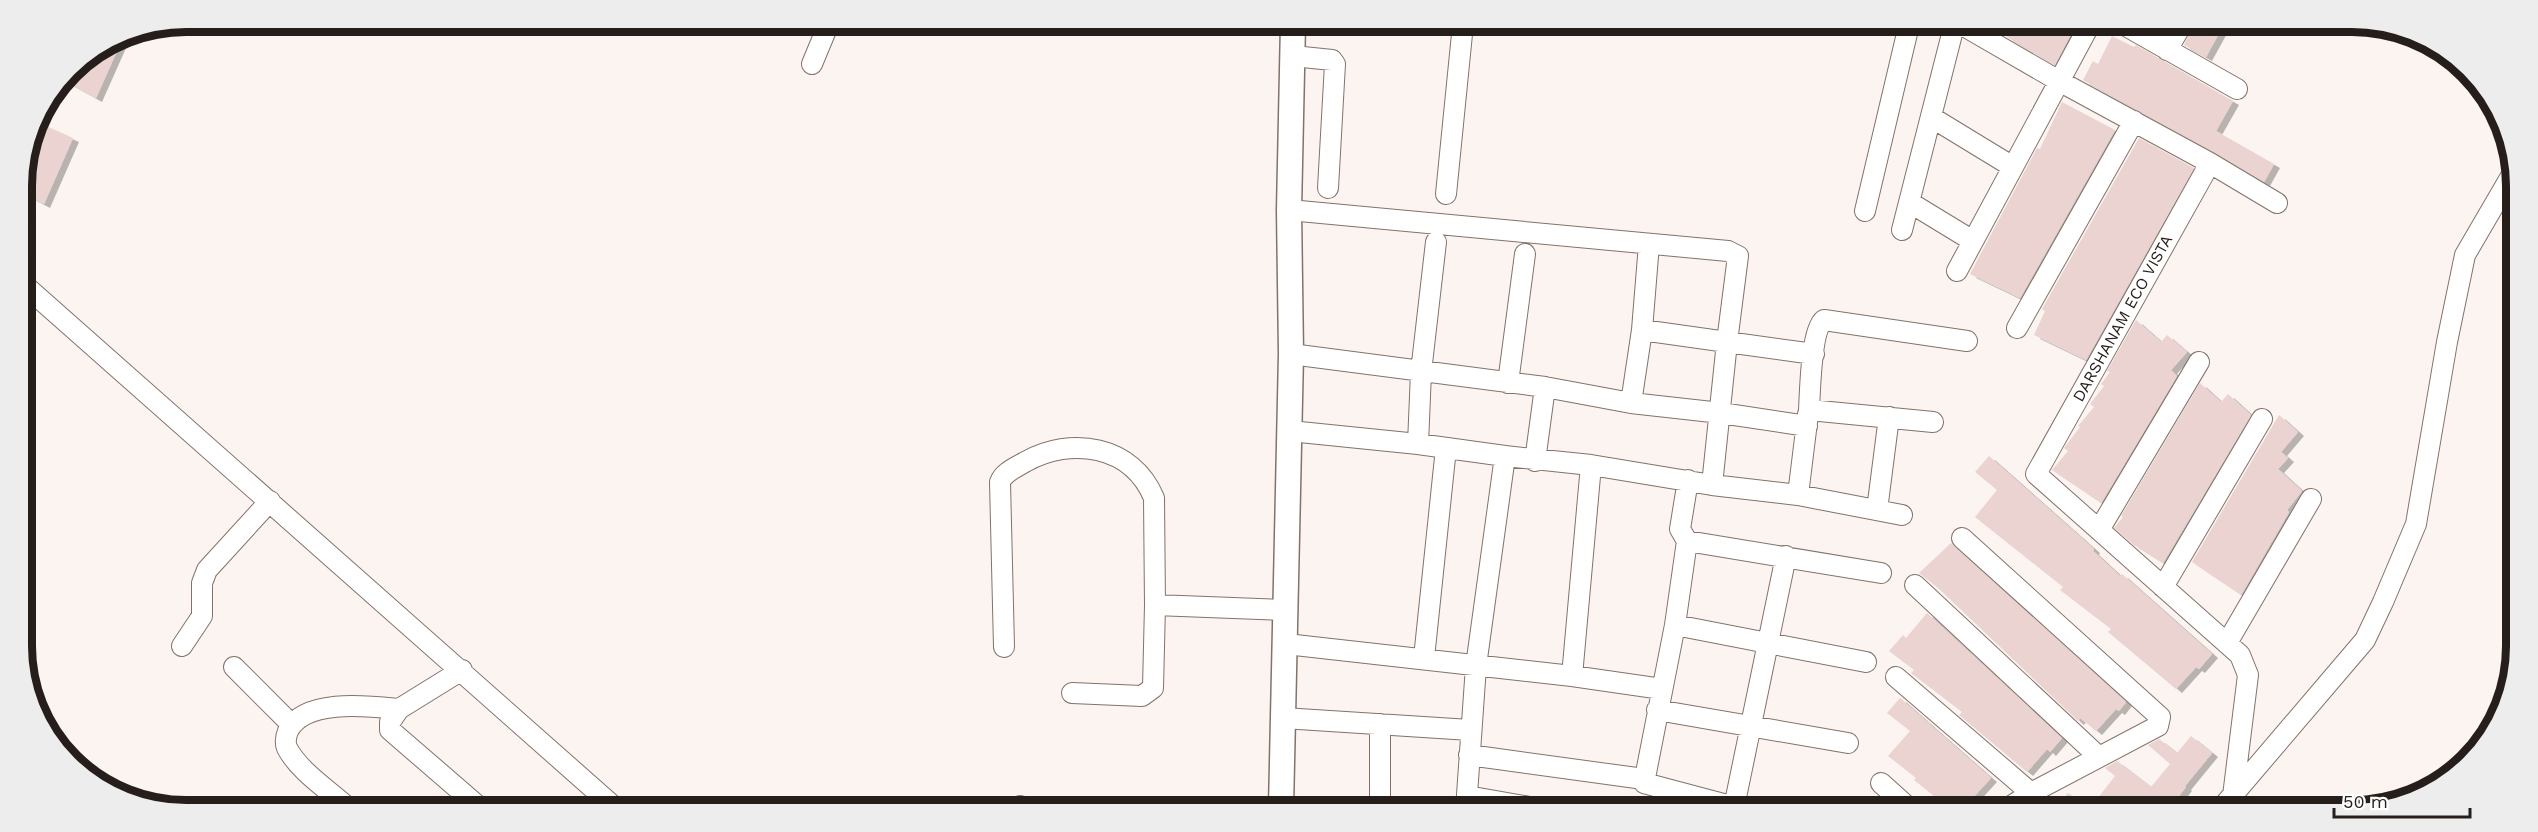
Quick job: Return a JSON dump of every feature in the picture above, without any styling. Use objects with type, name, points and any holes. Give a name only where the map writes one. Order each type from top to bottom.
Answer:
[{"type":"main road","points":[[1281,800],[1292,354],[1289,210],[1293,31]]},
{"type":"street","points":[[1446,194],[1462,31]]},
{"type":"street","points":[[1865,211],[1908,31]]},
{"type":"street","points":[[1902,230],[1953,31]]},
{"type":"street","points":[[1957,271],[2086,31]]},
{"type":"street","points":[[2135,31],[2237,89]]},
{"type":"street","points":[[2168,50],[2178,31]]},
{"type":"street","points":[[812,64],[825,32]]},
{"type":"street","points":[[1991,32],[2059,81],[2210,163],[2277,203]]},
{"type":"street","points":[[1293,56],[1332,60],[1335,64],[1328,188]]},
{"type":"street","points":[[1931,117],[2013,167]]},
{"type":"street","points":[[2017,328],[2134,121]]},
{"type":"street","name":"DARSHANAM ECO VISTA","points":[[2210,163],[2036,474],[2240,655],[2248,675],[2227,800]]},
{"type":"street","points":[[2229,800],[2365,640],[2383,602],[2416,524],[2447,342],[2466,255],[2506,185]]},
{"type":"street","points":[[1909,202],[1973,241]]},
{"type":"street","points":[[1289,210],[1728,251],[1738,256],[1712,485]]},
{"type":"street","points":[[1418,444],[1421,372],[1436,242]]},
{"type":"street","points":[[1630,403],[1642,330],[1649,244]]},
{"type":"street","points":[[1508,383],[1525,254]]},
{"type":"street","points":[[32,292],[606,800]]},
{"type":"street","points":[[1798,495],[1814,354],[1820,324],[1824,320],[1967,341]]},
{"type":"street","points":[[1642,330],[1814,354]]},
{"type":"street","points":[[1292,354],[1545,387],[1630,403],[1720,413],[1808,418],[1889,417],[1933,422]]},
{"type":"street","points":[[2099,530],[2199,362]]},
{"type":"street","points":[[1535,461],[1545,387]]},
{"type":"street","points":[[1877,510],[1889,417]]},
{"type":"street","points":[[2163,587],[2262,419]]},
{"type":"street","points":[[1290,431],[1418,444],[1535,461],[1591,465],[1712,485],[1798,495],[1902,515]]},
{"type":"street","points":[[1004,648],[1000,482],[1006,473],[1028,460],[1060,448],[1099,449],[1124,461],[1147,483],[1154,498],[1153,688],[1142,696],[1072,693]]},
{"type":"street","points":[[1424,658],[1446,448]]},
{"type":"street","points":[[1466,800],[1476,666],[1505,456]]},
{"type":"street","points":[[1572,676],[1591,465]]},
{"type":"street","points":[[1688,480],[1680,529],[1687,541],[1881,573]]},
{"type":"street","points":[[2227,644],[2311,499]]},
{"type":"street","points":[[182,646],[202,616],[202,584],[207,570],[270,501]]},
{"type":"street","points":[[1962,538],[2160,717],[2158,726],[2021,800]]},
{"type":"street","points":[[1687,541],[1675,625],[1644,779],[1647,785],[1706,800]]},
{"type":"street","points":[[1739,800],[1751,726],[1786,556]]},
{"type":"street","points":[[1915,585],[2099,757]]},
{"type":"street","points":[[1155,605],[1286,610]]},
{"type":"street","points":[[1675,625],[1866,662]]},
{"type":"street","points":[[1286,644],[1424,658],[1662,689]]},
{"type":"street","points":[[234,667],[292,724]]},
{"type":"street","points":[[462,670],[399,709],[390,722],[390,730],[471,800]]},
{"type":"street","points":[[1896,677],[2031,794]]},
{"type":"street","points":[[339,800],[297,763],[286,746],[287,734],[292,724],[298,717],[310,712],[334,707],[399,709]]},
{"type":"street","points":[[1657,710],[1848,743]]},
{"type":"street","points":[[1283,718],[1470,730]]},
{"type":"street","points":[[1380,724],[1380,800]]},
{"type":"street","points":[[1469,755],[1644,779]]},
{"type":"street","points":[[1881,783],[1900,800]]},
{"type":"building","points":[[2010,31],[2072,31],[2055,65],[2007,37]]},
{"type":"building","points":[[2191,31],[2220,31],[2206,57],[2184,45]]},
{"type":"building","points":[[2112,36],[2134,47],[2136,45],[2233,101],[2216,131],[2274,164],[2264,182],[2083,80],[2093,61],[2098,64]]},
{"type":"building","points":[[119,47],[96,98],[71,84],[100,57]]},
{"type":"building","points":[[2062,102],[2115,130],[2020,298],[1970,274],[2037,148],[2040,149]]},
{"type":"building","points":[[44,125],[73,138],[44,204],[32,198],[32,175],[34,155]]},
{"type":"building","points":[[2139,138],[2194,168],[2086,360],[2034,335],[2045,311],[2042,309]]},
{"type":"building","points":[[2136,320],[2161,342],[2167,335],[2187,352],[2171,370],[2177,376],[2101,503],[2052,470],[2068,451],[2064,448],[2080,427],[2078,426],[2094,407],[2090,404],[2104,386],[2101,384],[2110,372],[2107,371]]},
{"type":"building","points":[[2200,383],[2221,402],[2228,394],[2251,415],[2163,563],[2134,545],[2114,528],[2123,517],[2121,516]]},
{"type":"building","points":[[2279,415],[2298,432],[2281,452],[2288,458],[2278,469],[2302,491],[2287,510],[2289,512],[2241,595],[2192,562]]},
{"type":"building","points":[[1989,456],[2094,549],[2093,551],[2120,576],[2122,574],[2212,654],[2199,669],[2196,667],[2176,689],[2108,632],[2111,629],[2060,590],[2063,587],[1975,517],[1997,490],[1975,472]]},
{"type":"building","points":[[1951,543],[2126,702],[2119,711],[2116,709],[2096,731],[2080,718],[2078,721],[1938,588],[1919,573]]},
{"type":"building","points":[[1927,613],[2062,738],[2050,752],[2047,749],[2027,772],[1959,715],[1962,712],[1911,673],[1914,670],[1889,651],[1903,635],[1906,638]]},
{"type":"building","points":[[1900,698],[1991,778],[1971,800],[1939,800],[1888,756],[1910,731],[1887,713]]},
{"type":"building","points":[[2191,736],[2212,753],[2176,800],[2096,800],[2115,776],[2105,768],[2117,761],[2151,787],[2170,764],[2148,745],[2159,739],[2177,753]]},
{"type":"building","points":[[2068,793],[2078,800],[2062,800]]}]
